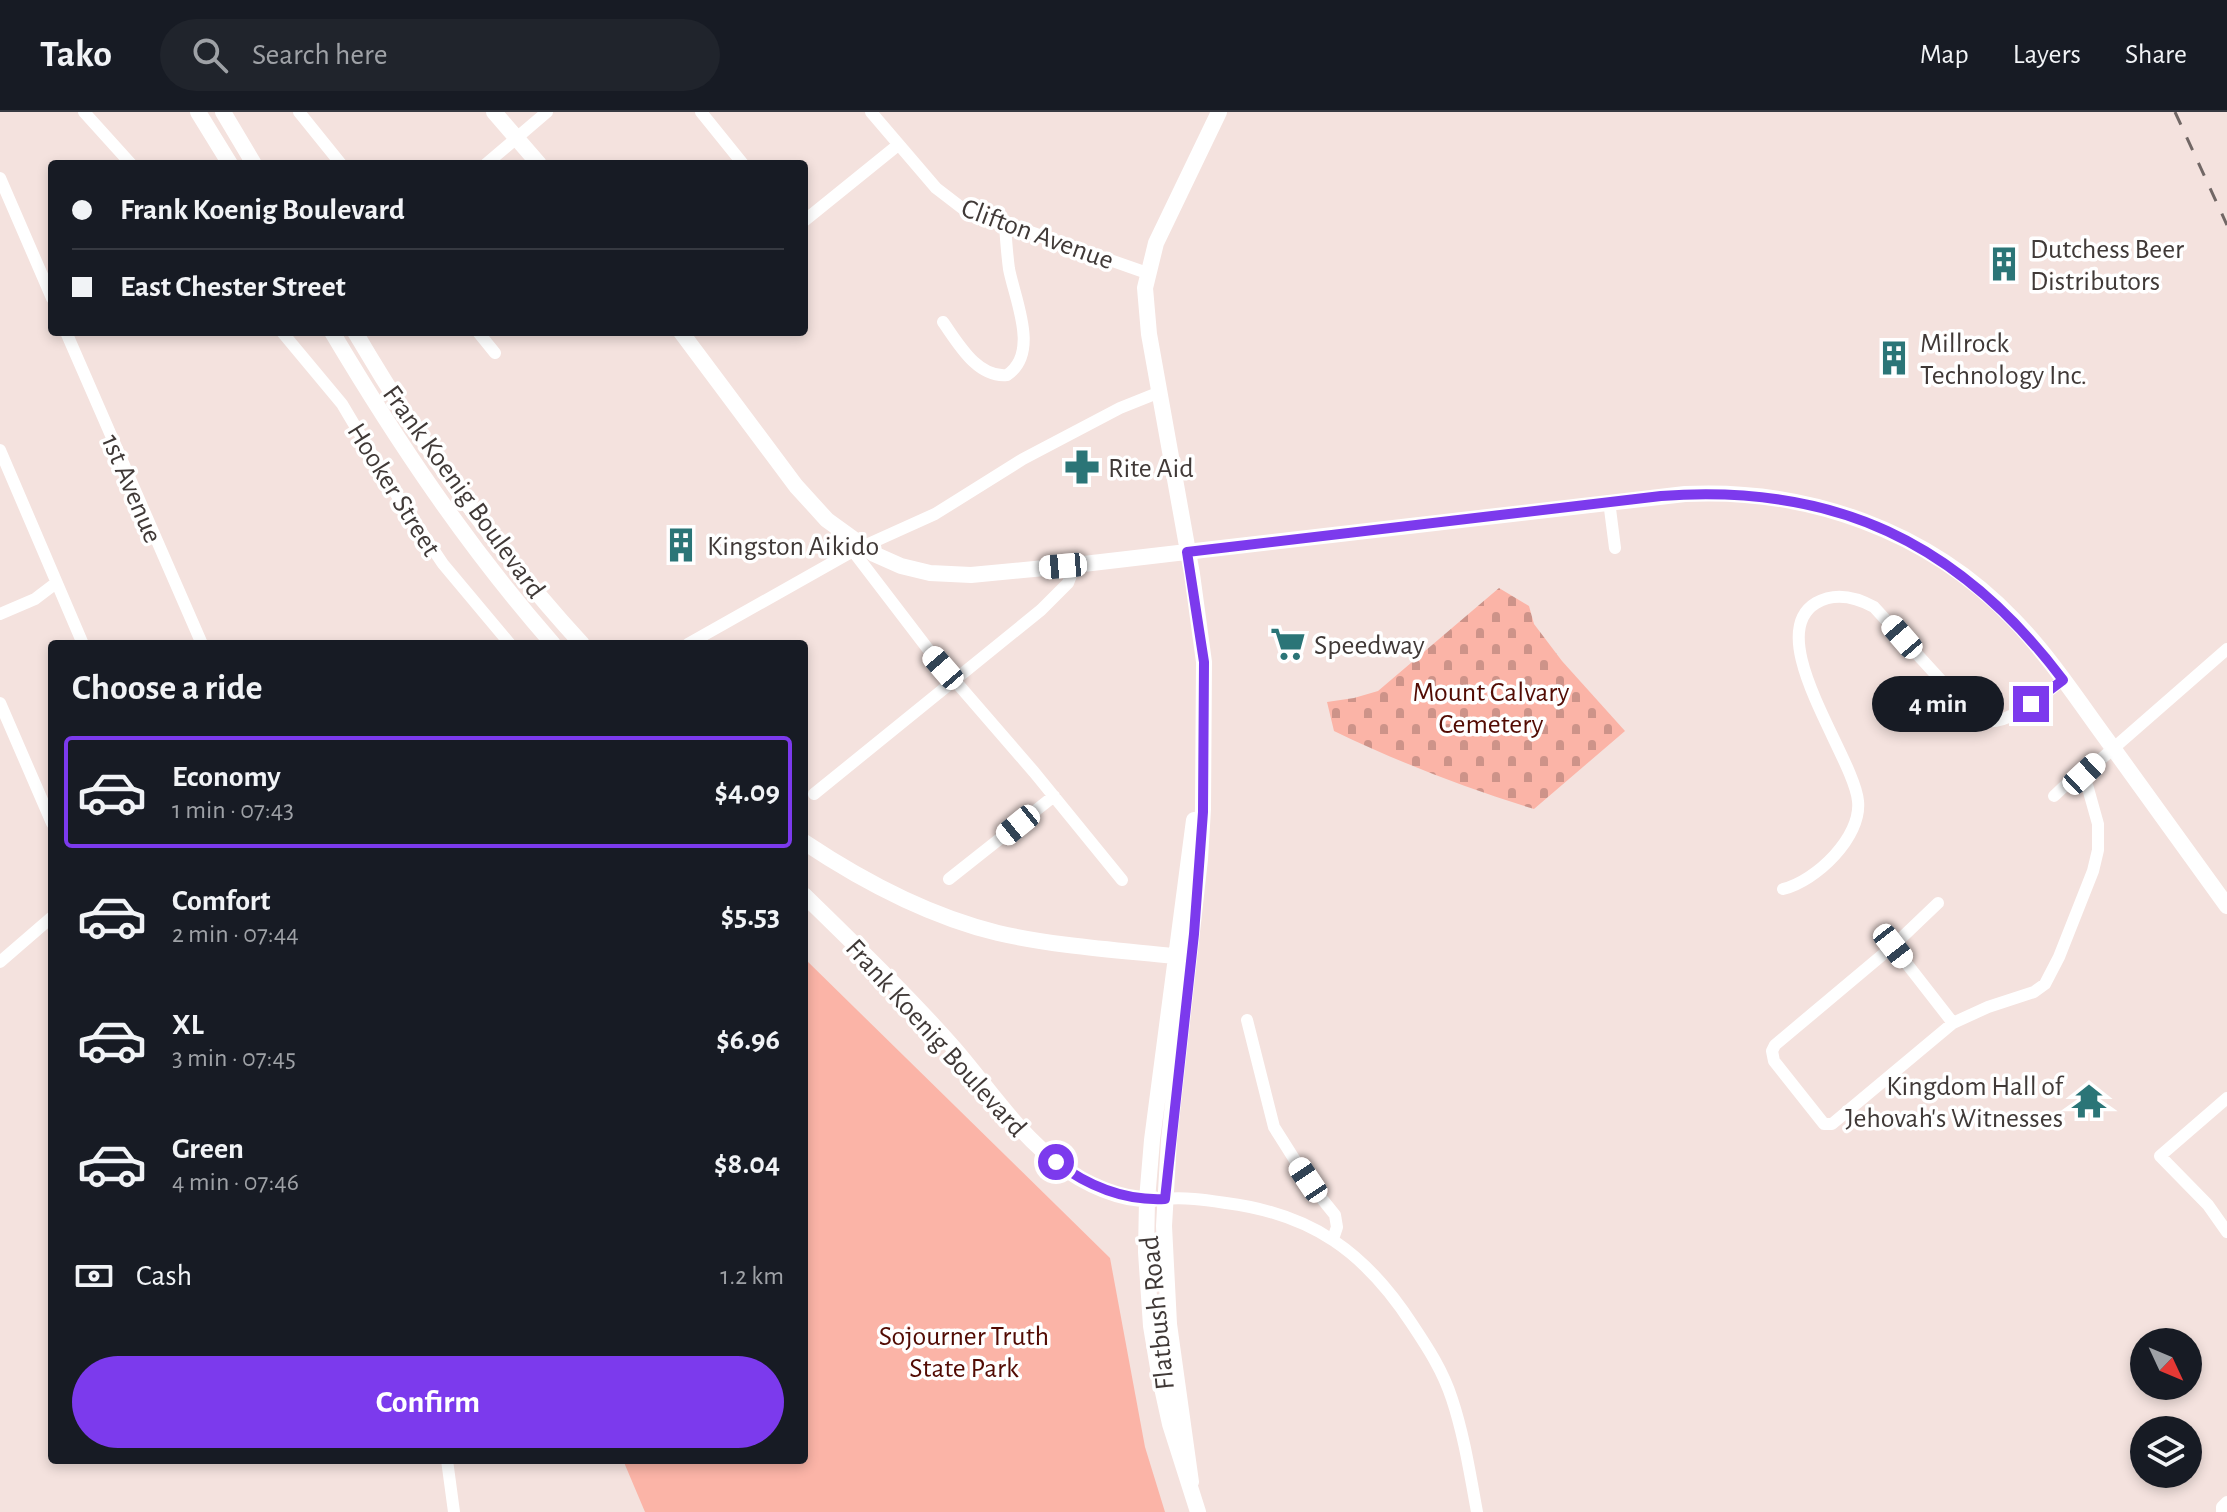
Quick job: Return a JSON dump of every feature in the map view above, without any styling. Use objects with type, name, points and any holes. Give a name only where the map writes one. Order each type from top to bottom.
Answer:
[{"type":"main road","points":[[198,112],[228,160]]},
{"type":"main road","points":[[223,112],[252,160]]},
{"type":"main road","points":[[494,112],[535,160]]},
{"type":"main road","name":"Flatbush Road","points":[[1198,1512],[1191,1482],[1168,1313],[1164,1250],[1165,1199],[1202,833],[1204,685],[1201,641],[1147,319],[1147,273],[1162,229],[1219,112]]},
{"type":"main road","name":"Frank Koenig Boulevard","points":[[334,336],[365,390],[445,509],[487,566],[550,640]]},
{"type":"main road","name":"Frank Koenig Boulevard","points":[[358,336],[422,438],[482,524],[578,640]]},
{"type":"main road","points":[[684,336],[806,498],[857,549],[901,566],[943,575],[1075,565],[1609,501],[1709,493],[1755,495],[1810,504],[1867,522],[1910,542],[1967,578],[2013,619],[2063,680],[2227,906]]},
{"type":"main road","name":"Flatbush Road","points":[[1191,1482],[1170,1424],[1155,1350],[1147,1276],[1147,1200],[1174,956],[1202,760]]},
{"type":"main road","points":[[808,844],[902,899],[976,927],[1038,940],[1174,956],[1189,972]]},
{"type":"main road","name":"Frank Koenig Boulevard","points":[[808,899],[921,1012],[1045,1153],[1092,1184],[1121,1195],[1147,1200],[1165,1199]]},
{"type":"street","points":[[84,112],[127,160]]},
{"type":"street","points":[[299,112],[338,160]]},
{"type":"street","points":[[491,160],[547,112]]},
{"type":"street","points":[[701,112],[740,160]]},
{"type":"street","name":"Clifton Avenue","points":[[871,112],[945,197],[962,208],[1147,273]]},
{"type":"street","points":[[808,218],[898,145]]},
{"type":"street","points":[[0,178],[48,289]]},
{"type":"street","points":[[943,322],[971,358],[991,374],[1007,375],[1019,364],[1023,346],[1022,324],[1009,267],[1005,225]]},
{"type":"street","name":"1st Avenue","points":[[68,336],[200,640]]},
{"type":"street","name":"Hooker Street","points":[[287,336],[342,404],[392,488],[443,564],[507,640]]},
{"type":"street","points":[[481,336],[495,353]]},
{"type":"street","points":[[695,640],[857,549],[935,514],[1023,459],[1120,408],[1160,392]]},
{"type":"street","points":[[0,450],[81,640]]},
{"type":"street","points":[[1609,501],[1615,548]]},
{"type":"street","points":[[857,549],[955,682],[1122,880]]},
{"type":"street","points":[[814,794],[1055,598],[1068,583],[1075,565]]},
{"type":"street","points":[[0,614],[35,599],[56,583]]},
{"type":"street","points":[[1783,889],[1794,886],[1821,867],[1853,833],[1857,819],[1855,787],[1823,719],[1801,655],[1798,626],[1811,606],[1837,597],[1858,599],[1874,607],[1969,711],[1987,721],[2006,718],[2063,680]]},
{"type":"street","points":[[2054,796],[2072,779],[2084,774],[2227,649]]},
{"type":"street","points":[[0,703],[48,814]]},
{"type":"street","points":[[1938,903],[1893,946],[1775,1045],[1772,1058],[1824,1124],[1832,1124],[1953,1023],[1988,1007],[2034,992],[2045,984],[2059,957],[2093,871],[2098,850],[2098,824],[2084,774]]},
{"type":"street","points":[[949,879],[1054,796]]},
{"type":"street","points":[[1,957],[48,920]]},
{"type":"street","points":[[1893,946],[1953,1023]]},
{"type":"street","points":[[1247,1020],[1274,1127],[1310,1184],[1335,1215],[1337,1227],[1333,1239]]},
{"type":"street","points":[[2227,1098],[2160,1156],[2208,1205],[2227,1232]]},
{"type":"street","points":[[1165,1199],[1215,1201],[1269,1210],[1298,1220],[1333,1239],[1370,1268],[1394,1296],[1435,1359],[1452,1397],[1477,1512]]},
{"type":"street","points":[[448,1464],[454,1512]]},
{"type":"street","points":[[2222,1512],[2227,1502]]},
{"type":"green space","name":"Mount Calvary Cemetery","points":[[1499,588],[1529,606],[1534,624],[1562,661],[1625,731],[1534,809],[1432,774],[1334,731],[1327,702],[1378,691]]},
{"type":"green space","name":"Sojourner Truth State Park","points":[[808,962],[1110,1258],[1145,1447],[1165,1512],[645,1512],[625,1464],[808,1464]]},
{"type":"railway","points":[[2175,112],[2227,225]]},
{"type":"place","name":"Dutchess Beer Distributors","points":[[2004,264]]},
{"type":"place","name":"Millrock Technology Inc.","points":[[1894,358]]},
{"type":"place","name":"Rite Aid","points":[[1082,467]]},
{"type":"place","name":"Kingston Aikido","points":[[681,545]]},
{"type":"place","name":"Speedway","points":[[1288,644]]},
{"type":"place","name":"Kingdom Hall of Jehovah's Witnesses","points":[[2089,1101]]},
{"type":"route","points":[[1056,1162],[1106,1190],[1147,1200],[1165,1199],[1169,1140],[1194,934],[1204,783],[1204,662],[1187,552],[1661,496],[1733,493],[1799,502],[1846,514],[1890,532],[1930,553],[1983,591],[2025,632],[2063,680],[2031,704]]}]
